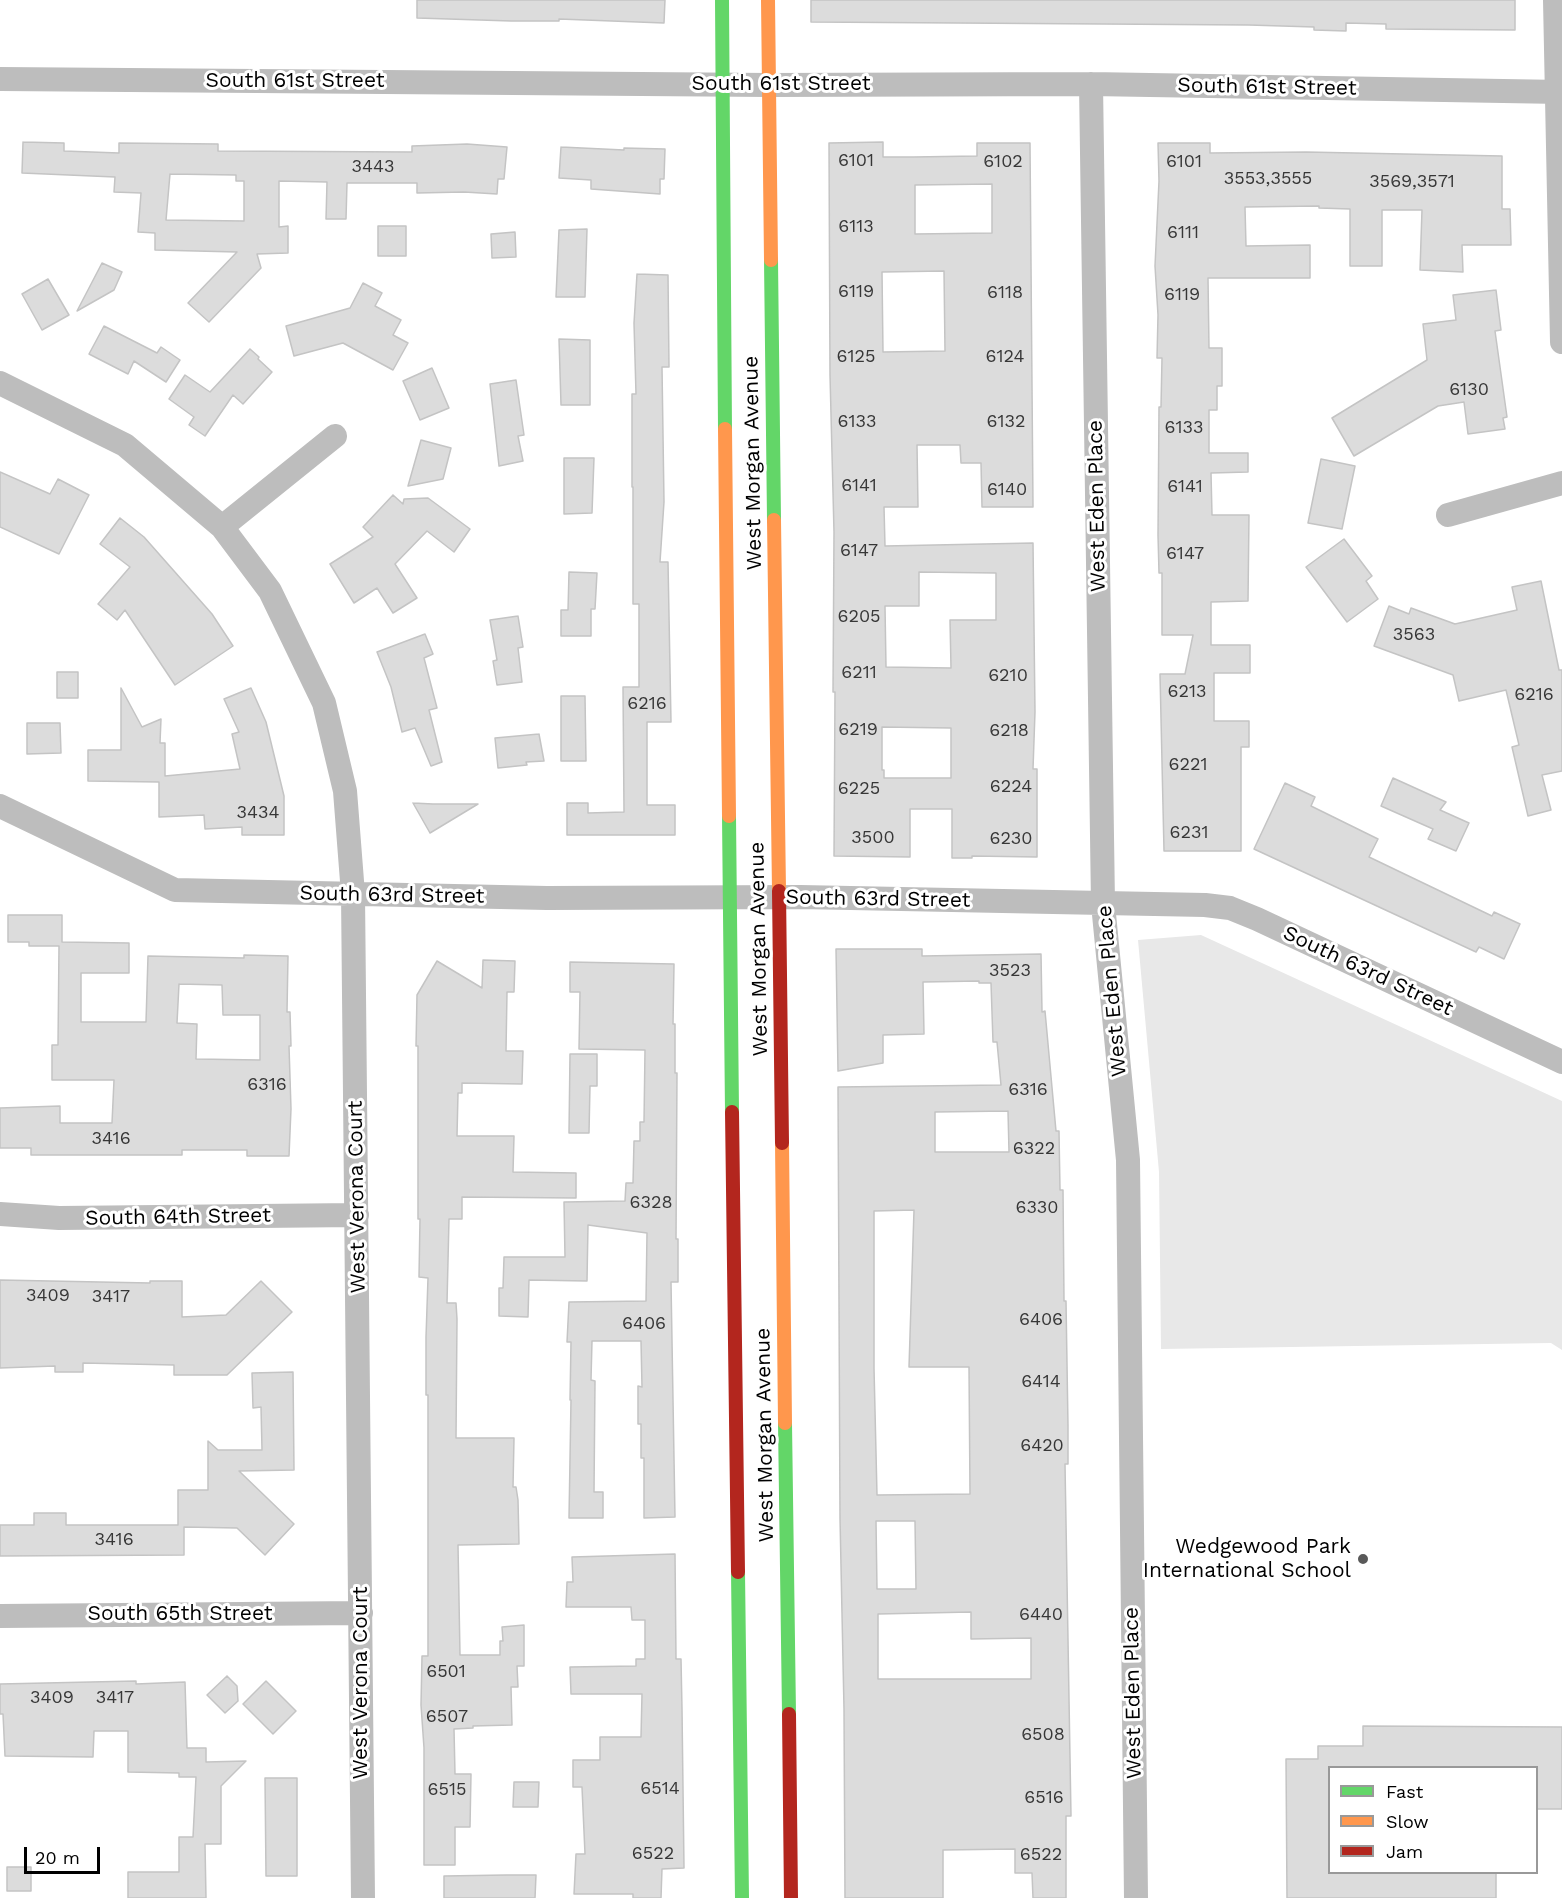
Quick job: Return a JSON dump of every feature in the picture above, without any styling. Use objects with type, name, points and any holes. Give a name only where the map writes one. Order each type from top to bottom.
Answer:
[{"type":"street","name":"West Morgan Avenue","points":[[722,0],[729,898],[742,1466],[742,1898]]},
{"type":"street","name":"West Morgan Avenue","points":[[768,0],[779,897],[781,1466],[791,1898]]},
{"type":"street","points":[[1555,0],[1559,92],[1562,342]]},
{"type":"street","name":"South 61st Street","points":[[0,79],[769,85],[1091,84],[1559,92]]},
{"type":"street","name":"West Eden Place","points":[[1091,84],[1103,904],[1128,1160],[1136,1898]]},
{"type":"street","name":"West Verona Court","points":[[0,383],[125,445],[222,527],[270,591],[324,703],[345,791],[353,894],[363,1898]]},
{"type":"street","points":[[222,527],[335,436]]},
{"type":"street","points":[[1448,515],[1562,483]]},
{"type":"street","name":"South 63rd Street","points":[[0,806],[175,891],[547,898],[779,897],[1205,905],[1230,908],[1562,1062]]},
{"type":"street","name":"South 64th Street","points":[[0,1214],[59,1218],[357,1215]]},
{"type":"street","name":"South 65th Street","points":[[0,1616],[361,1613]]},
{"type":"shaded area","points":[[1201,935],[1562,1101],[1562,1350],[1551,1343],[1161,1349],[1159,1172],[1138,940]]},
{"type":"building","points":[[417,0],[665,0],[664,23],[559,19],[559,21],[511,21],[417,18]]},
{"type":"building","points":[[811,0],[1515,0],[1515,30],[1386,29],[1386,24],[1346,23],[1346,31],[1314,30],[1314,27],[1249,25],[811,22]]},
{"type":"building","points":[[23,142],[64,143],[64,151],[119,153],[119,143],[218,144],[218,151],[412,152],[412,146],[467,144],[507,147],[504,179],[498,179],[497,194],[417,193],[417,183],[347,183],[346,219],[326,219],[327,182],[279,181],[279,227],[288,226],[288,253],[257,254],[261,268],[209,322],[188,303],[237,252],[155,250],[155,233],[138,232],[141,193],[114,192],[115,177],[22,173]],"holes":[[[170,174],[236,175],[236,181],[244,181],[244,221],[166,220]]]},
{"type":"building","points":[[883,142],[883,157],[913,157],[977,156],[977,143],[1030,143],[1033,507],[982,507],[981,463],[961,463],[960,445],[917,445],[918,507],[884,507],[885,546],[1033,543],[1035,712],[1033,769],[1037,769],[1037,857],[952,858],[952,809],[910,809],[910,857],[834,856],[834,532],[830,375],[829,143]],"holes":[[[992,184],[992,233],[915,234],[915,185]],[[944,271],[945,351],[883,352],[882,272]],[[919,572],[996,573],[996,620],[950,620],[951,668],[886,667],[885,606],[919,606]],[[882,727],[951,728],[951,778],[884,778],[884,770],[882,770]]]},
{"type":"building","points":[[1158,143],[1210,143],[1210,153],[1306,152],[1502,156],[1502,209],[1510,209],[1511,245],[1462,245],[1463,272],[1420,270],[1422,210],[1382,210],[1382,266],[1350,266],[1350,209],[1319,208],[1319,206],[1245,207],[1246,246],[1310,245],[1310,278],[1208,278],[1209,348],[1222,348],[1222,386],[1217,386],[1217,410],[1209,410],[1209,453],[1248,453],[1248,472],[1211,473],[1212,515],[1249,515],[1248,601],[1211,602],[1211,645],[1250,645],[1250,673],[1214,673],[1214,721],[1249,721],[1249,747],[1241,747],[1241,851],[1164,851],[1160,674],[1185,674],[1193,635],[1162,635],[1162,573],[1159,573],[1158,535],[1159,407],[1161,407],[1162,358],[1157,358],[1158,315],[1155,266],[1159,181]]},
{"type":"building","points":[[561,147],[665,149],[664,179],[660,179],[660,194],[591,189],[591,180],[559,178]]},
{"type":"building","points":[[378,226],[406,226],[406,256],[378,256]]},
{"type":"building","points":[[587,229],[585,297],[556,297],[559,230]]},
{"type":"building","points":[[515,232],[516,257],[492,258],[491,234]]},
{"type":"building","points":[[102,263],[122,272],[114,290],[77,311]]},
{"type":"building","points":[[637,274],[668,275],[669,367],[662,367],[664,502],[660,562],[668,562],[671,722],[647,722],[647,805],[675,805],[675,835],[567,835],[567,803],[588,803],[588,813],[624,812],[623,687],[639,687],[639,604],[633,604],[632,487],[632,394],[636,394],[634,323]]},
{"type":"building","points":[[48,279],[69,315],[42,330],[22,294]]},
{"type":"building","points":[[363,283],[382,293],[375,306],[401,320],[393,335],[408,343],[393,370],[343,343],[294,356],[286,326],[350,308]]},
{"type":"building","points":[[1496,290],[1501,330],[1495,331],[1507,417],[1503,418],[1505,429],[1468,434],[1464,402],[1438,406],[1354,456],[1332,418],[1427,360],[1423,324],[1456,320],[1453,295]]},
{"type":"building","points":[[104,326],[157,353],[161,347],[180,360],[166,382],[134,361],[128,374],[89,354]]},
{"type":"building","points":[[559,339],[590,340],[590,405],[561,405]]},
{"type":"building","points":[[250,349],[272,372],[243,404],[233,395],[205,436],[189,425],[194,417],[169,399],[185,375],[210,392]]},
{"type":"building","points":[[432,368],[449,408],[420,420],[403,381]]},
{"type":"building","points":[[516,380],[524,435],[518,436],[523,461],[499,466],[490,384]]},
{"type":"building","points":[[421,440],[451,448],[443,479],[408,486]]},
{"type":"building","points":[[564,458],[594,458],[592,513],[564,514]]},
{"type":"building","points":[[1321,459],[1355,466],[1342,529],[1308,523]]},
{"type":"building","points":[[0,472],[50,494],[58,479],[89,495],[59,554],[0,527]]},
{"type":"building","points":[[393,495],[403,504],[404,499],[428,498],[470,529],[454,552],[427,531],[395,564],[417,598],[393,613],[377,588],[354,603],[330,564],[373,537],[363,527]]},
{"type":"building","points":[[120,518],[144,537],[212,614],[233,646],[175,685],[125,610],[117,620],[98,604],[130,567],[100,544]]},
{"type":"building","points":[[1344,539],[1372,576],[1366,581],[1378,599],[1347,622],[1306,567]]},
{"type":"building","points":[[569,572],[597,573],[595,609],[591,609],[591,636],[561,636],[561,610],[568,610]]},
{"type":"building","points":[[1541,581],[1559,670],[1562,670],[1562,771],[1542,775],[1551,810],[1528,816],[1512,747],[1519,745],[1506,690],[1459,701],[1453,675],[1374,646],[1389,606],[1409,614],[1411,608],[1455,624],[1517,610],[1512,587]]},
{"type":"building","points":[[518,616],[523,647],[518,648],[522,682],[497,685],[493,661],[497,660],[490,620]]},
{"type":"building","points":[[425,634],[433,654],[424,658],[437,708],[429,710],[442,762],[431,766],[415,728],[402,732],[391,687],[377,652]]},
{"type":"building","points":[[57,672],[78,672],[78,698],[57,698]]},
{"type":"building","points":[[121,688],[142,727],[161,719],[160,743],[165,743],[165,776],[240,769],[232,734],[239,732],[224,699],[251,688],[266,722],[284,796],[284,835],[242,835],[242,827],[205,829],[204,815],[159,817],[159,782],[88,781],[88,750],[121,750]]},
{"type":"building","points":[[561,696],[585,696],[586,761],[561,761]]},
{"type":"building","points":[[27,723],[60,723],[61,753],[27,754]]},
{"type":"building","points":[[539,734],[544,761],[498,768],[495,738]]},
{"type":"building","points":[[1393,778],[1446,802],[1440,810],[1469,823],[1456,851],[1428,839],[1433,829],[1381,806]]},
{"type":"building","points":[[1285,783],[1315,797],[1311,806],[1378,839],[1369,857],[1492,916],[1494,912],[1520,924],[1504,959],[1479,947],[1476,952],[1254,849]]},
{"type":"building","points":[[413,803],[433,804],[478,804],[430,833]]},
{"type":"building","points":[[8,915],[62,915],[62,942],[129,943],[129,973],[81,973],[81,1022],[146,1022],[148,956],[244,958],[244,955],[288,956],[287,1012],[290,1012],[291,1046],[289,1046],[291,1109],[289,1156],[247,1156],[247,1150],[182,1150],[182,1155],[31,1155],[31,1148],[0,1148],[0,1108],[60,1106],[60,1123],[112,1123],[114,1080],[52,1080],[52,1045],[58,1045],[59,946],[29,946],[29,942],[8,942]],"holes":[[[179,984],[222,985],[223,1015],[260,1015],[260,1060],[196,1059],[197,1024],[177,1023]]]},
{"type":"building","points":[[836,949],[922,949],[922,956],[1041,954],[1042,1012],[1045,1011],[1056,1131],[1059,1131],[1060,1190],[1063,1190],[1064,1301],[1066,1301],[1068,1464],[1065,1464],[1071,1816],[1066,1816],[1066,1898],[1033,1898],[1032,1873],[1015,1873],[1015,1849],[943,1850],[943,1898],[845,1898],[838,1087],[1001,1085],[997,1042],[993,1042],[991,983],[979,983],[979,981],[923,982],[924,1034],[883,1035],[883,1063],[838,1071]],"holes":[[[1008,1111],[1009,1152],[935,1152],[935,1112]],[[914,1210],[909,1367],[969,1367],[970,1494],[877,1495],[874,1211]],[[876,1521],[915,1521],[916,1589],[877,1589]],[[971,1612],[971,1639],[1031,1638],[1031,1679],[878,1679],[878,1614]]]},
{"type":"building","points":[[483,960],[515,961],[514,992],[507,992],[506,1051],[523,1051],[522,1084],[462,1083],[462,1093],[458,1093],[457,1136],[514,1136],[513,1172],[576,1173],[576,1198],[462,1197],[462,1219],[449,1219],[447,1303],[456,1303],[457,1319],[456,1438],[514,1438],[513,1487],[516,1487],[518,1500],[519,1544],[458,1545],[460,1655],[500,1655],[500,1641],[503,1641],[502,1627],[524,1625],[524,1666],[517,1666],[518,1687],[511,1687],[512,1725],[454,1729],[455,1774],[471,1774],[470,1827],[455,1827],[455,1865],[424,1865],[424,1748],[421,1705],[422,1656],[428,1656],[426,1337],[428,1278],[419,1277],[417,995],[437,961],[482,988]]},
{"type":"building","points":[[570,962],[674,964],[678,1282],[671,1282],[675,1517],[644,1518],[644,1458],[641,1458],[641,1424],[638,1424],[638,1386],[642,1387],[641,1341],[592,1341],[591,1380],[595,1381],[594,1492],[603,1492],[603,1518],[569,1518],[571,1342],[567,1342],[569,1302],[646,1301],[647,1233],[588,1225],[587,1281],[529,1280],[528,1317],[499,1316],[499,1288],[503,1288],[504,1257],[565,1257],[564,1202],[625,1201],[626,1183],[633,1183],[634,1141],[640,1141],[640,1122],[644,1122],[645,1050],[579,1049],[580,992],[570,992]]},
{"type":"building","points":[[570,1054],[597,1054],[597,1086],[590,1086],[589,1133],[569,1133]]},
{"type":"building","points":[[0,1280],[150,1283],[150,1281],[182,1281],[182,1317],[226,1315],[261,1281],[292,1312],[227,1375],[174,1375],[174,1365],[83,1363],[83,1372],[55,1372],[55,1366],[0,1368]]},
{"type":"building","points":[[293,1372],[294,1470],[239,1471],[294,1524],[265,1555],[237,1528],[184,1527],[184,1555],[0,1556],[0,1525],[34,1525],[34,1513],[66,1513],[66,1525],[178,1525],[178,1490],[208,1490],[208,1441],[218,1450],[262,1450],[261,1407],[253,1408],[252,1373]]},
{"type":"building","points":[[675,1554],[676,1659],[681,1659],[684,1868],[662,1869],[661,1898],[633,1898],[633,1894],[574,1894],[576,1854],[585,1854],[582,1787],[573,1787],[573,1760],[600,1760],[600,1737],[641,1737],[642,1694],[571,1694],[570,1667],[636,1666],[636,1659],[645,1659],[645,1620],[632,1620],[631,1607],[566,1607],[567,1582],[573,1582],[572,1557]]},
{"type":"building","points":[[227,1676],[237,1686],[238,1701],[225,1713],[207,1695]]},
{"type":"building","points":[[136,1681],[136,1684],[185,1682],[187,1748],[206,1748],[206,1762],[246,1761],[221,1786],[221,1844],[205,1844],[206,1898],[128,1898],[128,1872],[179,1872],[179,1837],[193,1837],[196,1777],[179,1777],[179,1773],[128,1772],[128,1731],[94,1731],[93,1757],[5,1756],[3,1714],[0,1714],[0,1684]]},
{"type":"building","points":[[266,1681],[296,1711],[273,1734],[243,1704]]},
{"type":"building","points":[[1363,1726],[1562,1727],[1562,1809],[1538,1809],[1538,1766],[1328,1766],[1328,1874],[1496,1874],[1496,1898],[1287,1898],[1286,1759],[1318,1759],[1318,1746],[1363,1746]]},
{"type":"building","points":[[265,1778],[297,1778],[297,1876],[266,1876]]},
{"type":"building","points":[[514,1782],[539,1782],[538,1807],[513,1807]]},
{"type":"building","points":[[7,1867],[31,1867],[31,1891],[7,1891]]},
{"type":"building","points":[[536,1875],[535,1898],[444,1898],[444,1876]]},
{"type":"traffic: fast","points":[[722,0],[725,429]]},
{"type":"traffic: fast","points":[[771,260],[774,520]]},
{"type":"traffic: fast","points":[[729,816],[732,1112]]},
{"type":"traffic: fast","points":[[785,1423],[789,1714]]},
{"type":"traffic: fast","points":[[738,1572],[742,1898]]},
{"type":"traffic: slow","points":[[768,0],[771,260]]},
{"type":"traffic: slow","points":[[725,429],[729,816]]},
{"type":"traffic: slow","points":[[774,520],[779,891]]},
{"type":"traffic: slow","points":[[782,1143],[785,1423]]},
{"type":"traffic: jam","points":[[779,891],[782,1143]]},
{"type":"traffic: jam","points":[[732,1112],[738,1572]]},
{"type":"traffic: jam","points":[[789,1714],[791,1898]]},
{"type":"place","name":"Wedgewood Park International School","points":[[1363,1559]]}]
